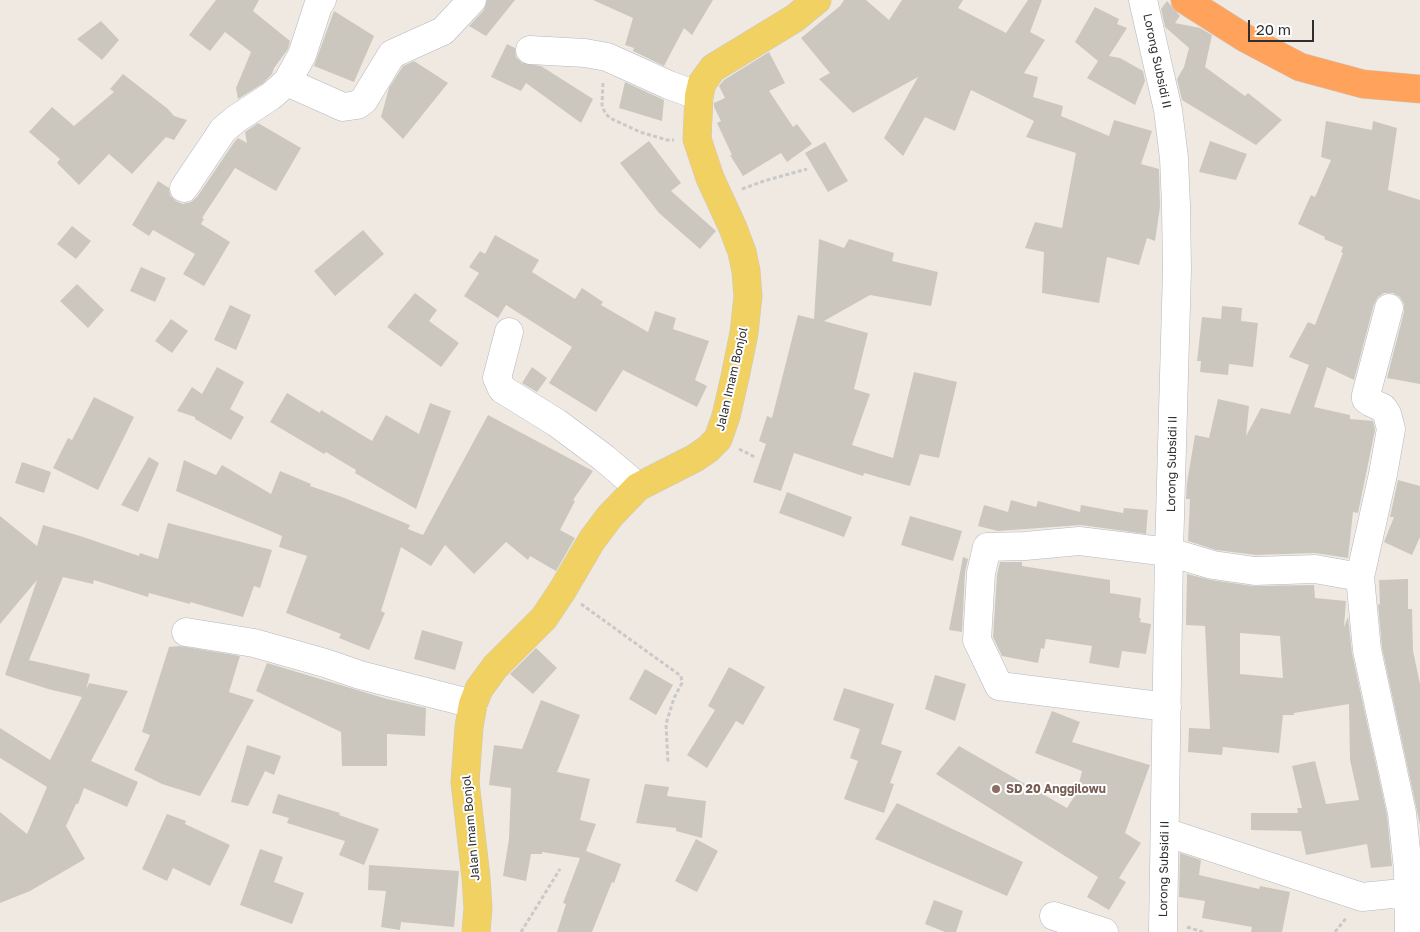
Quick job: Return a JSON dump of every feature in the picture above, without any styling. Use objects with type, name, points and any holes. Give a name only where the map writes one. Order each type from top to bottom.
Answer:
[{"type":"highway","points":[[1185,0],[1245,38],[1300,67],[1363,84],[1420,89]]},
{"type":"main road","name":"Jalan Imam Bonjol","points":[[476,932],[478,908],[476,878],[465,782],[469,726],[473,704],[479,689],[495,667],[544,618],[592,540],[610,516],[638,487],[695,458],[718,439],[726,416],[744,333],[748,296],[742,252],[734,228],[718,197],[697,139],[699,96],[702,83],[713,68],[795,18],[816,0]]},
{"type":"street","points":[[287,82],[335,105],[350,108],[357,105],[364,100],[392,54],[442,31],[450,25],[472,0]]},
{"type":"street","name":"Lorong Subsidi II","points":[[1143,0],[1168,110],[1174,158],[1176,206],[1177,270],[1163,932]]},
{"type":"street","points":[[184,188],[223,130],[271,96],[287,82],[302,55],[318,2]]},
{"type":"street","points":[[530,50],[586,53],[607,57],[669,85],[699,96]]},
{"type":"street","points":[[1389,308],[1366,399],[1383,408],[1387,414],[1391,429],[1382,482],[1360,577],[1367,650],[1402,813],[1408,869],[1414,894],[1409,932]]},
{"type":"street","points":[[509,332],[497,378],[502,389],[557,423],[604,458],[638,487]]},
{"type":"street","points":[[1167,707],[999,686],[977,640],[981,572],[986,547],[1025,546],[1079,541],[1170,552],[1213,565],[1255,571],[1315,569],[1360,577]]},
{"type":"street","points":[[186,632],[270,648],[360,675],[473,704]]},
{"type":"street","points":[[1165,832],[1362,897],[1414,894]]},
{"type":"street","points":[[1054,916],[1104,932]]},
{"type":"path","points":[[607,57],[602,90],[602,105],[605,113],[610,118],[640,132],[667,140],[697,139]]},
{"type":"path","points":[[718,197],[807,169]]},
{"type":"path","points":[[562,591],[681,676],[682,683],[674,698],[666,724],[668,763]]},
{"type":"path","points":[[521,932],[560,869]]},
{"type":"building","points":[[216,0],[259,0],[253,11],[290,41],[288,49],[274,68],[272,74],[262,84],[238,99],[236,88],[251,52],[225,32],[210,51],[189,35]]},
{"type":"building","points":[[487,0],[515,0],[486,36],[469,26],[484,10]]},
{"type":"building","points":[[593,0],[713,0],[692,35],[684,28],[664,66],[633,51],[634,48],[625,45],[633,18]]},
{"type":"building","points":[[844,0],[866,0],[889,20],[902,0],[963,0],[958,8],[1006,33],[1028,0],[1042,0],[1030,32],[1045,40],[1024,73],[1038,77],[1033,97],[1063,106],[1061,116],[1109,136],[1114,120],[1152,131],[1141,164],[1159,169],[1160,207],[1155,241],[1147,238],[1139,265],[1107,257],[1099,303],[1042,293],[1044,252],[1025,248],[1035,222],[1062,228],[1076,153],[1026,137],[1034,121],[971,90],[955,131],[925,117],[903,156],[884,138],[918,77],[853,113],[819,79],[830,73],[801,38],[840,6]]},
{"type":"building","points":[[1167,1],[1180,16],[1175,23],[1200,28],[1212,35],[1205,67],[1245,96],[1248,93],[1282,120],[1256,145],[1182,100],[1177,79],[1184,67],[1189,48],[1165,27],[1161,9]]},
{"type":"building","points":[[1095,7],[1119,19],[1117,24],[1127,28],[1109,56],[1120,58],[1143,71],[1145,81],[1135,105],[1087,78],[1098,61],[1075,42]]},
{"type":"building","points":[[334,11],[374,36],[354,82],[314,66]]},
{"type":"building","points":[[101,21],[119,40],[102,60],[77,39]]},
{"type":"building","points":[[507,44],[515,48],[516,57],[522,63],[541,66],[593,99],[581,123],[526,83],[521,91],[491,77]]},
{"type":"building","points":[[769,52],[785,83],[769,91],[793,127],[797,124],[812,144],[787,162],[781,153],[743,176],[730,155],[732,155],[717,123],[721,121],[714,103],[725,98],[719,86],[724,80]]},
{"type":"building","points":[[414,61],[448,83],[403,139],[381,117],[389,88],[403,66]]},
{"type":"building","points":[[123,74],[168,109],[174,116],[187,120],[174,140],[166,137],[132,174],[109,154],[79,185],[57,163],[60,159],[29,132],[52,107],[74,126],[114,92],[110,89]]},
{"type":"building","points":[[625,82],[664,100],[662,121],[619,108]]},
{"type":"building","points":[[1326,121],[1372,130],[1373,121],[1397,128],[1388,190],[1420,200],[1420,384],[1387,378],[1404,312],[1404,304],[1400,297],[1393,293],[1384,293],[1378,297],[1374,304],[1354,380],[1327,367],[1314,407],[1350,415],[1350,419],[1373,421],[1375,430],[1358,513],[1353,512],[1348,558],[1315,553],[1256,555],[1216,550],[1188,541],[1190,499],[1186,499],[1187,483],[1195,435],[1209,438],[1218,399],[1249,406],[1246,436],[1261,408],[1290,414],[1309,365],[1289,357],[1308,322],[1315,325],[1343,253],[1341,252],[1343,247],[1324,239],[1325,237],[1298,224],[1311,195],[1315,197],[1331,160],[1321,157]]},
{"type":"building","points":[[258,123],[301,148],[276,191],[235,168],[202,218],[204,219],[201,224],[230,242],[204,286],[183,274],[195,254],[153,230],[149,236],[132,225],[158,181],[169,188],[170,195],[176,201],[183,204],[191,202],[197,197],[235,141],[238,138],[247,143],[245,132]]},
{"type":"building","points":[[649,141],[681,183],[671,191],[716,231],[700,249],[659,213],[620,163]]},
{"type":"building","points":[[1210,141],[1247,154],[1236,180],[1199,172]]},
{"type":"building","points":[[825,142],[848,181],[828,192],[805,153]]},
{"type":"building","points":[[72,226],[91,241],[76,259],[57,244]]},
{"type":"building","points":[[363,230],[384,254],[335,296],[314,271]]},
{"type":"building","points":[[495,235],[539,260],[532,272],[575,299],[582,288],[603,302],[601,305],[648,332],[655,311],[676,318],[673,329],[709,341],[695,380],[707,386],[697,407],[623,370],[596,412],[549,383],[572,347],[506,305],[498,318],[464,296],[479,273],[469,267],[480,251],[485,254]]},
{"type":"building","points":[[819,239],[844,248],[849,239],[894,253],[892,261],[938,272],[931,306],[870,295],[824,321],[868,333],[854,389],[870,394],[852,445],[893,458],[914,372],[957,382],[939,458],[920,454],[910,486],[864,473],[863,476],[794,453],[781,491],[753,482],[766,444],[759,441],[767,416],[772,418],[798,315],[814,319]]},
{"type":"building","points":[[141,267],[166,278],[155,302],[130,291]]},
{"type":"building","points":[[77,284],[104,310],[88,328],[60,301]]},
{"type":"building","points":[[415,293],[437,310],[429,321],[459,343],[441,367],[387,327]]},
{"type":"building","points":[[230,305],[251,315],[236,350],[214,340]]},
{"type":"building","points":[[1222,306],[1242,308],[1241,321],[1258,323],[1253,367],[1229,364],[1228,375],[1200,372],[1201,361],[1197,361],[1202,317],[1221,319]]},
{"type":"building","points":[[171,319],[188,331],[172,353],[155,341]]},
{"type":"building","points":[[217,367],[244,382],[230,409],[244,417],[231,440],[195,419],[195,417],[177,411],[192,387],[202,394]]},
{"type":"building","points":[[532,367],[547,378],[537,392],[522,383]]},
{"type":"building","points":[[287,393],[320,413],[321,410],[372,441],[386,415],[419,434],[430,403],[451,411],[416,509],[355,473],[356,470],[326,452],[324,454],[270,422]]},
{"type":"building","points":[[94,397],[134,417],[98,490],[53,468],[68,438],[72,440]]},
{"type":"building","points":[[488,415],[593,471],[573,500],[575,501],[560,530],[575,538],[556,571],[530,556],[528,560],[506,542],[474,574],[445,545],[431,566],[401,547],[381,611],[385,613],[369,650],[339,638],[341,634],[286,613],[307,556],[279,547],[282,536],[176,491],[184,460],[216,475],[222,465],[271,494],[280,471],[311,484],[310,486],[410,525],[408,529],[423,535]]},
{"type":"building","points":[[149,457],[159,463],[138,512],[121,505]]},
{"type":"building","points":[[22,462],[51,472],[44,493],[15,483]]},
{"type":"building","points":[[1398,480],[1420,486],[1420,537],[1412,555],[1384,542],[1394,517],[1390,517]]},
{"type":"building","points":[[787,492],[852,517],[844,537],[779,513]]},
{"type":"building","points":[[1011,500],[1036,507],[1038,501],[1080,512],[1081,505],[1123,513],[1124,508],[1148,510],[1146,534],[1081,525],[998,531],[978,526],[984,505],[1008,512]]},
{"type":"building","points":[[0,516],[37,546],[43,525],[139,556],[140,553],[158,559],[168,523],[272,550],[260,588],[254,586],[243,617],[149,593],[148,597],[94,580],[93,584],[63,577],[29,660],[90,674],[86,690],[89,683],[128,691],[91,761],[138,782],[127,807],[84,788],[66,826],[85,859],[30,891],[0,903],[0,812],[27,834],[47,787],[0,758],[0,728],[50,760],[82,697],[48,689],[5,675],[37,580],[0,624]]},
{"type":"building","points":[[910,516],[962,531],[953,561],[901,545]]},
{"type":"building","points":[[963,557],[968,559],[965,572],[962,632],[949,630]]},
{"type":"building","points":[[1000,562],[1022,562],[1022,566],[1110,580],[1110,593],[1141,598],[1140,622],[1151,624],[1146,654],[1122,651],[1119,668],[1089,663],[1092,646],[1046,639],[1044,649],[1041,648],[1038,663],[1002,656],[993,637],[997,575]]},
{"type":"building","points":[[1187,574],[1211,580],[1253,586],[1314,585],[1315,598],[1346,601],[1344,627],[1348,617],[1352,653],[1387,815],[1392,866],[1371,868],[1367,844],[1306,855],[1301,831],[1251,830],[1251,813],[1298,813],[1297,808],[1302,808],[1292,766],[1315,761],[1326,804],[1359,800],[1350,760],[1349,704],[1294,713],[1294,715],[1283,715],[1279,753],[1223,747],[1222,755],[1188,752],[1189,728],[1210,729],[1205,626],[1186,625]],"holes":[[[1240,633],[1280,636],[1283,678],[1240,674]]]},
{"type":"building","points":[[1408,579],[1408,609],[1412,609],[1413,651],[1420,684],[1420,825],[1382,648],[1378,604],[1380,605],[1379,580]]},
{"type":"building","points":[[422,630],[463,642],[455,670],[414,659]]},
{"type":"building","points":[[180,646],[240,656],[229,692],[254,700],[200,796],[162,784],[134,770],[150,735],[142,732],[169,647]]},
{"type":"building","points":[[536,648],[557,668],[533,694],[510,674]]},
{"type":"building","points":[[267,663],[387,699],[426,708],[425,736],[387,734],[387,766],[342,766],[341,732],[256,691]]},
{"type":"building","points":[[729,667],[765,687],[743,725],[736,721],[707,768],[687,755],[715,710],[708,706]]},
{"type":"building","points":[[645,669],[673,685],[656,715],[629,699]]},
{"type":"building","points":[[935,675],[966,684],[955,721],[925,709]]},
{"type":"building","points":[[844,688],[894,704],[881,744],[902,751],[890,783],[894,784],[884,813],[844,799],[858,761],[850,758],[860,729],[833,720]]},
{"type":"building","points":[[541,700],[580,715],[557,772],[590,779],[580,820],[596,824],[586,851],[621,864],[592,932],[557,932],[566,904],[563,903],[580,858],[542,852],[542,854],[531,854],[526,881],[503,876],[509,839],[511,788],[489,785],[494,745],[522,749]]},
{"type":"building","points":[[1052,711],[1080,722],[1072,742],[1150,765],[1125,833],[1141,843],[1119,878],[1126,882],[1109,910],[1087,897],[1098,877],[936,774],[959,746],[1067,808],[1077,792],[1082,771],[1035,753]]},
{"type":"building","points":[[247,745],[281,756],[274,775],[265,771],[248,806],[231,802]]},
{"type":"building","points":[[645,784],[669,787],[667,796],[706,801],[702,838],[676,831],[676,828],[636,823]]},
{"type":"building","points":[[278,794],[340,813],[339,815],[379,829],[364,865],[339,855],[345,841],[287,823],[289,818],[272,813]]},
{"type":"building","points":[[897,803],[1023,862],[1007,896],[875,839]]},
{"type":"building","points":[[167,814],[186,821],[185,824],[230,845],[210,886],[173,868],[167,881],[142,869]]},
{"type":"building","points":[[696,839],[718,851],[697,892],[675,881]]},
{"type":"building","points":[[260,849],[283,857],[274,882],[304,893],[292,924],[240,905]]},
{"type":"building","points":[[1180,853],[1201,860],[1199,875],[1259,889],[1260,886],[1290,892],[1282,932],[1251,932],[1252,927],[1202,918],[1205,901],[1179,897]]},
{"type":"building","points":[[369,865],[459,871],[454,927],[401,922],[400,930],[381,927],[386,891],[368,890]]},
{"type":"building","points":[[934,900],[963,911],[956,932],[945,932],[925,924]]},
{"type":"place","name":"SD 20 Anggilowu","points":[[996,789]]}]
